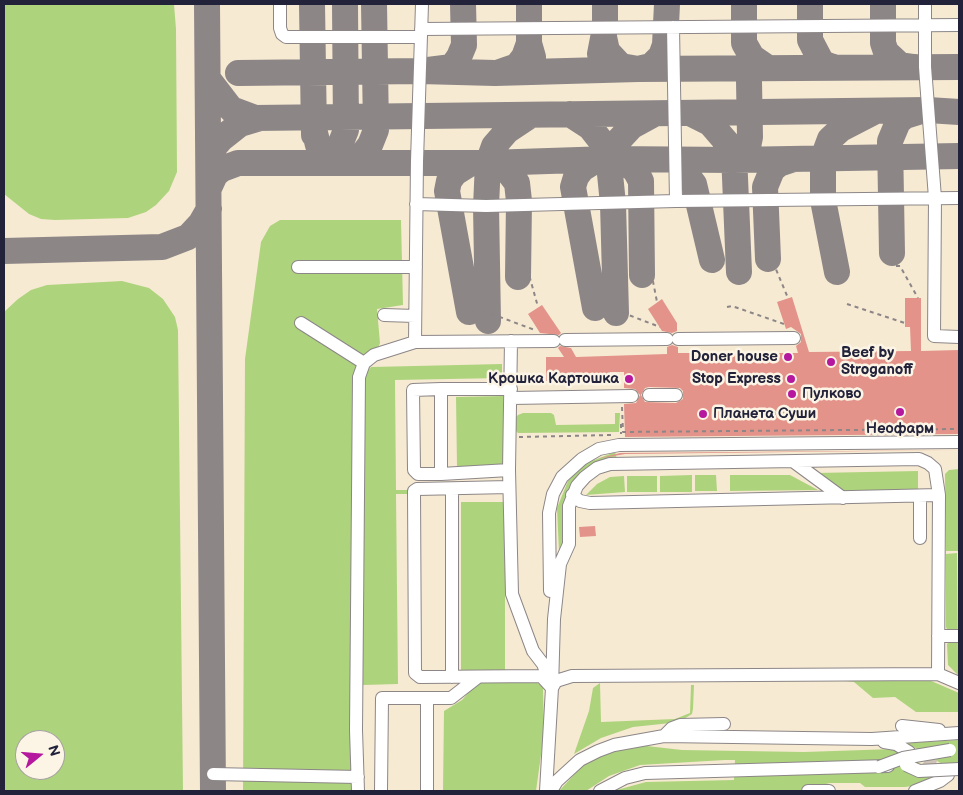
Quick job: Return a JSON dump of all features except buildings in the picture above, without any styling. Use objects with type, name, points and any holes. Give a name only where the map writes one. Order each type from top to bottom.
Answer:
[{"type":"street","points":[[280,4],[280,28],[282,34],[286,37],[673,27],[959,24]]},
{"type":"street","points":[[415,342],[416,204],[422,4]]},
{"type":"street","points":[[924,4],[935,198],[934,336],[959,337]]},
{"type":"street","points":[[673,27],[676,201]]},
{"type":"street","points":[[416,204],[486,206],[676,201],[959,198]]},
{"type":"street","points":[[298,267],[416,267]]},
{"type":"street","points":[[384,315],[415,316]]},
{"type":"street","points":[[301,323],[364,363]]},
{"type":"street","points":[[358,791],[359,377],[364,363],[374,354],[415,342],[794,338]]},
{"type":"street","points":[[511,341],[509,487],[512,594],[533,651],[543,664],[552,688]]},
{"type":"street","points":[[509,470],[441,474],[415,473],[412,391],[416,389],[441,389],[511,394],[632,396]]},
{"type":"street","points":[[441,389],[441,474]]},
{"type":"street","points":[[650,395],[676,395]]},
{"type":"street","points":[[552,688],[550,513],[554,494],[562,477],[582,459],[599,449],[619,446],[959,442]]},
{"type":"street","points":[[546,791],[549,770],[554,619],[560,564],[569,544],[569,506],[572,495],[585,477],[597,468],[610,464],[919,459],[935,469],[939,495],[938,674]]},
{"type":"street","points":[[794,462],[842,498]]},
{"type":"street","points":[[509,487],[417,489],[412,495],[415,674],[420,677],[541,676],[552,688]]},
{"type":"street","points":[[452,489],[452,677]]},
{"type":"street","points":[[572,495],[580,501],[590,503],[939,495]]},
{"type":"street","points":[[920,496],[920,538]]},
{"type":"street","points":[[938,636],[959,636]]},
{"type":"street","points":[[552,688],[556,681],[572,676],[938,674],[959,683]]},
{"type":"street","points":[[381,791],[380,701],[384,697],[451,698],[478,677]]},
{"type":"street","points":[[427,698],[428,791]]},
{"type":"street","points":[[664,736],[672,728],[680,725],[724,724]]},
{"type":"street","points":[[902,726],[958,738]]},
{"type":"street","points":[[551,791],[557,781],[580,760],[598,751],[614,745],[664,736],[769,739],[958,738]]},
{"type":"street","points":[[879,767],[903,758],[934,753],[958,738]]},
{"type":"street","points":[[872,739],[896,744],[908,752]]},
{"type":"street","points":[[600,791],[625,778],[645,773],[906,766],[929,759],[943,759],[956,769],[940,782],[915,791]]},
{"type":"street","points":[[213,774],[358,777]]},
{"type":"street","points":[[808,791],[829,791]]},
{"type":"path","points":[[770,266],[775,267],[788,298]]},
{"type":"path","points":[[896,266],[900,266],[918,298]]},
{"type":"path","points":[[518,269],[528,270],[538,307]]},
{"type":"path","points":[[645,271],[651,272],[657,302]]},
{"type":"path","points":[[847,304],[905,323]]},
{"type":"path","points":[[600,308],[606,306],[660,327]]},
{"type":"path","points":[[727,307],[732,306],[784,324]]},
{"type":"path","points":[[469,312],[478,309],[540,332]]},
{"type":"path","points":[[622,407],[623,432],[959,429]]},
{"type":"path","points":[[621,424],[621,434],[624,432]]},
{"type":"path","points":[[510,437],[612,434]]},
{"type":"green space","points":[[4,4],[174,4],[176,29],[177,172],[169,191],[156,205],[146,212],[128,218],[41,219],[29,214],[4,194]]},
{"type":"green space","points":[[280,220],[401,220],[403,305],[377,309],[380,343],[369,370],[371,367],[502,364],[502,378],[395,380],[396,490],[427,490],[427,494],[396,494],[398,684],[363,685],[361,791],[243,791],[245,359],[261,242],[270,226]]},
{"type":"green space","points":[[122,281],[149,288],[163,299],[175,317],[178,330],[183,791],[4,791],[4,312],[31,290],[47,285]]},
{"type":"green space","points":[[503,396],[504,466],[457,467],[456,397]]},
{"type":"green space","points":[[523,413],[551,413],[554,415],[556,425],[615,424],[615,413],[620,413],[619,432],[518,433],[514,419]]},
{"type":"green space","points":[[615,452],[617,459],[577,479],[565,549],[559,552],[557,508],[568,481],[584,464]]},
{"type":"green space","points":[[959,469],[959,551],[946,551],[945,474],[949,470]]},
{"type":"green space","points":[[918,471],[918,490],[845,491],[815,473]]},
{"type":"green space","points":[[692,475],[692,492],[660,492],[660,476]]},
{"type":"green space","points":[[695,475],[716,475],[717,491],[695,491]]},
{"type":"green space","points":[[730,475],[790,475],[818,490],[730,491]]},
{"type":"green space","points":[[624,476],[625,492],[586,495],[597,484],[610,477]]},
{"type":"green space","points":[[627,476],[657,476],[657,492],[627,492]]},
{"type":"green space","points":[[461,502],[505,502],[505,673],[461,673]]},
{"type":"green space","points":[[957,553],[959,676],[948,665],[947,644],[952,640],[946,627],[946,554]]},
{"type":"green space","points":[[929,680],[959,693],[959,712],[916,712],[895,697],[873,698],[854,682],[845,681]]},
{"type":"green space","points":[[536,682],[543,687],[544,733],[536,791],[443,791],[444,711],[462,700],[477,683]]},
{"type":"green space","points":[[600,683],[601,722],[675,719],[690,713],[691,685],[694,685],[692,714],[682,720],[671,723],[633,727],[601,738],[574,754],[589,711],[593,688]]},
{"type":"green space","points":[[959,740],[959,765],[942,764],[907,743]]},
{"type":"green space","points":[[638,745],[682,750],[804,752],[894,749],[941,775],[921,785],[905,787],[865,787],[860,783],[830,783],[798,791],[613,791],[646,782],[734,780],[735,760],[725,760],[640,765],[609,776],[586,791],[559,791],[583,765],[600,756]]},
{"type":"taxiway","points":[[207,4],[213,791]]},
{"type":"taxiway","points":[[312,4],[314,135]]},
{"type":"taxiway","points":[[317,162],[330,157],[338,150],[346,130],[345,4]]},
{"type":"taxiway","points":[[315,133],[318,145],[323,152],[343,162],[363,154],[370,145],[376,130],[374,4]]},
{"type":"taxiway","points":[[238,73],[420,71],[452,67],[464,45],[463,4]]},
{"type":"taxiway","points":[[529,4],[529,43],[533,57]]},
{"type":"taxiway","points":[[600,54],[605,28],[605,4]]},
{"type":"taxiway","points":[[604,37],[607,51],[621,66],[638,69],[651,66],[661,56],[665,45],[667,4]]},
{"type":"taxiway","points":[[744,4],[744,43],[752,57],[768,68]]},
{"type":"taxiway","points":[[810,4],[810,40],[822,63],[835,68]]},
{"type":"taxiway","points":[[883,4],[883,43],[886,52],[900,65],[914,67]]},
{"type":"taxiway","points":[[497,73],[517,66],[524,57],[529,43]]},
{"type":"taxiway","points":[[420,71],[495,73],[638,69],[959,67]]},
{"type":"taxiway","points":[[208,79],[231,109],[255,118],[928,110],[959,112]]},
{"type":"taxiway","points":[[734,160],[748,147],[750,137],[749,81]]},
{"type":"taxiway","points":[[892,253],[890,141],[898,122],[905,116],[921,111]]},
{"type":"taxiway","points":[[690,113],[710,123],[729,145],[734,154],[739,272]]},
{"type":"taxiway","points":[[837,272],[823,200],[823,158],[830,139],[841,129],[872,113]]},
{"type":"taxiway","points":[[570,114],[590,127],[608,154],[613,204],[616,313]]},
{"type":"taxiway","points":[[610,167],[619,140],[632,126],[654,114]]},
{"type":"taxiway","points":[[488,321],[486,206],[488,163],[494,146],[507,131],[531,115]]},
{"type":"taxiway","points":[[209,162],[215,146],[221,139],[240,124],[260,118]]},
{"type":"taxiway","points":[[209,188],[215,175],[222,169],[238,163],[488,163],[609,159],[734,160],[959,156]]},
{"type":"taxiway","points":[[595,308],[573,187],[576,177],[582,169],[598,159]]},
{"type":"taxiway","points":[[620,159],[635,170],[641,181],[642,275]]},
{"type":"taxiway","points":[[675,159],[694,184],[712,260]]},
{"type":"taxiway","points":[[768,259],[765,187],[772,170],[779,164],[794,159]]},
{"type":"taxiway","points":[[469,312],[447,191],[449,181],[455,173],[471,163]]},
{"type":"taxiway","points":[[489,163],[504,166],[517,183],[519,201],[518,277]]},
{"type":"taxiway","points":[[4,251],[162,247],[188,237],[201,223],[209,209]]},
{"type":"tunnel","points":[[909,752],[926,763],[944,769]]},
{"type":"place","name":"Doner house","points":[[788,357]]},
{"type":"place","name":"Beef by Stroganoff","points":[[831,362]]},
{"type":"place","name":"Крошка Картошка","points":[[629,379]]},
{"type":"place","name":"Stop Express","points":[[791,379]]},
{"type":"place","name":"Пулково","points":[[792,394]]},
{"type":"place","name":"Неофарм","points":[[900,412]]},
{"type":"place","name":"Планета Суши","points":[[703,414]]}]
